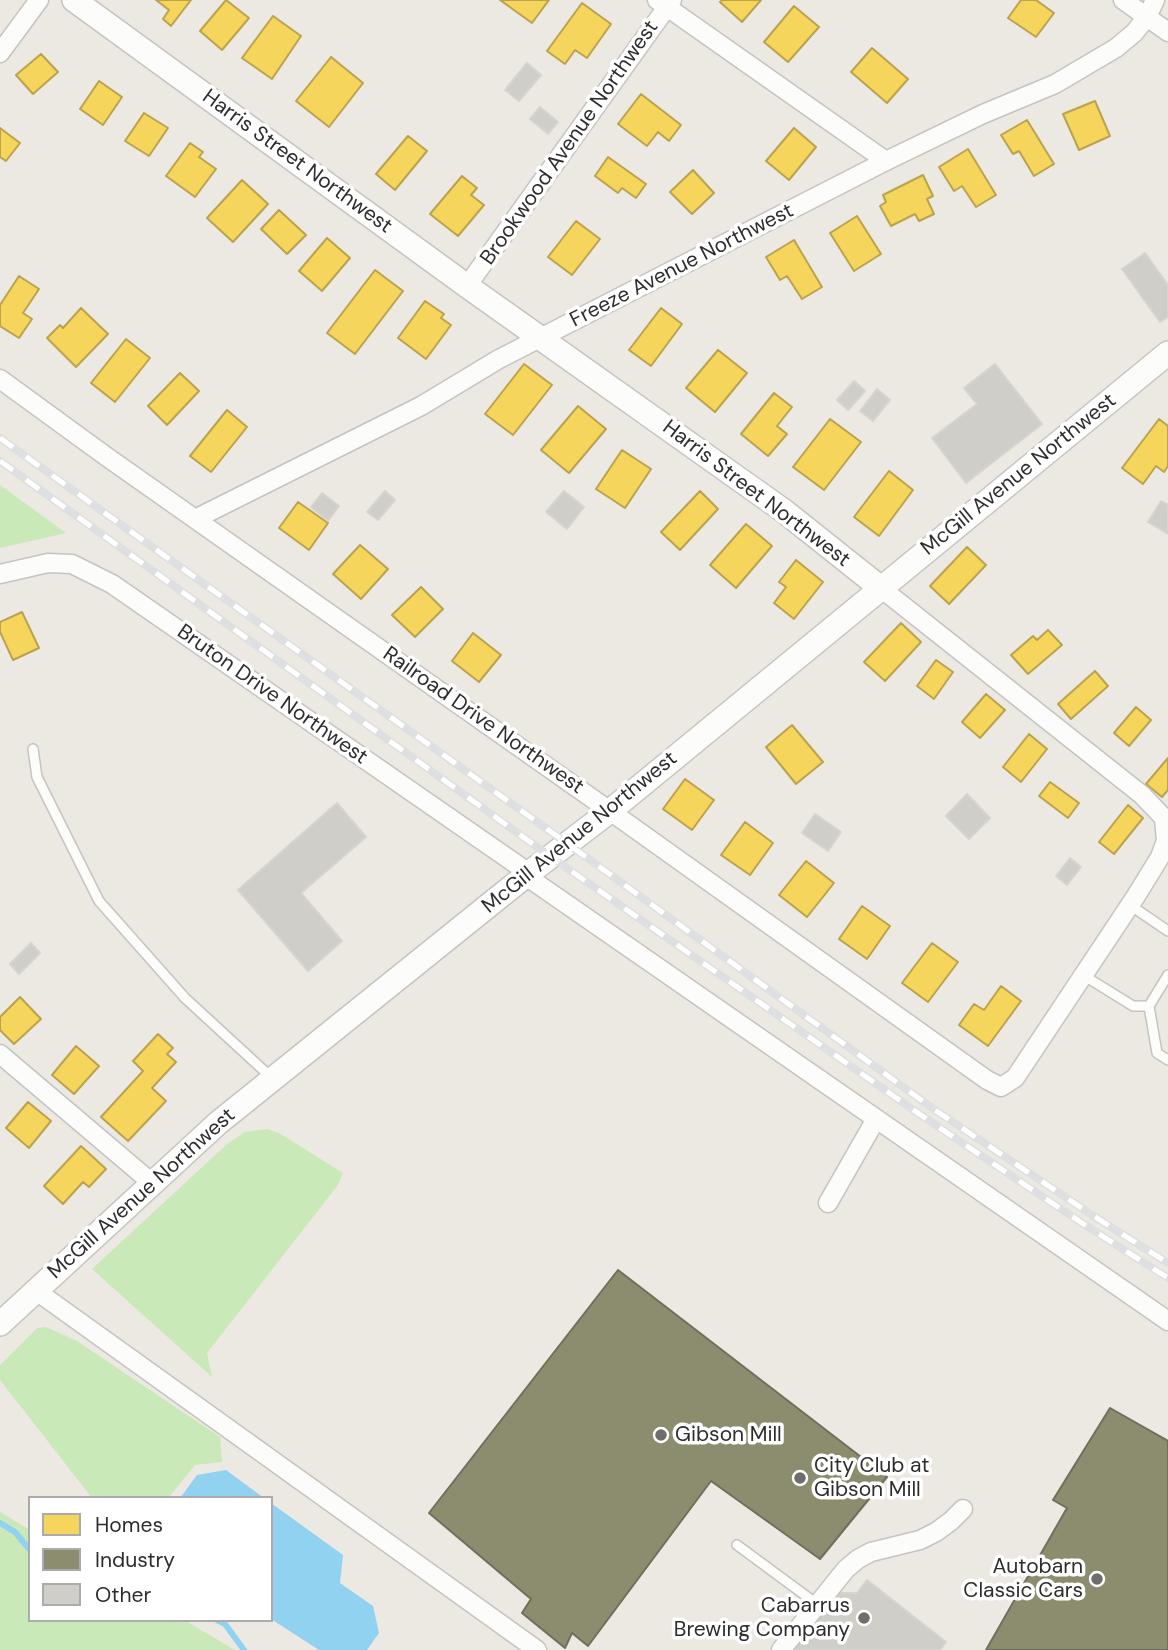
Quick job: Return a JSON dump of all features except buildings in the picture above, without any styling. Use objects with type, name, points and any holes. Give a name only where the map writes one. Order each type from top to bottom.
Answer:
[{"type":"street","points":[[0,53],[40,0]]},
{"type":"street","name":"Harris Street Northwest","points":[[74,0],[467,286],[784,511],[1142,795],[1164,818],[1166,841],[1160,857],[1015,1078],[1001,1087]]},
{"type":"street","points":[[1123,0],[1168,32]]},
{"type":"street","name":"Freeze Avenue Northwest","points":[[195,519],[421,406],[499,359],[886,162],[983,114],[1055,84],[1116,48],[1134,33],[1147,17],[1155,0]]},
{"type":"street","points":[[665,2],[886,162]]},
{"type":"street","name":"Brookwood Avenue Northwest","points":[[467,286],[665,2]]},
{"type":"street","name":"McGill Avenue Northwest","points":[[0,1324],[218,1123],[610,811],[1164,363]]},
{"type":"street","name":"Railroad Drive Northwest","points":[[0,379],[987,1080],[1001,1087]]},
{"type":"street","name":"Bruton Drive Northwest","points":[[0,574],[48,563],[72,564],[111,584],[1168,1321]]},
{"type":"street","points":[[0,1054],[152,1183]]},
{"type":"street","points":[[828,1203],[876,1119]]},
{"type":"street","points":[[35,1290],[537,1650]]},
{"type":"street","points":[[781,1650],[846,1569],[858,1559],[870,1552],[920,1540],[951,1521],[962,1509]]},
{"type":"lane","points":[[33,749],[37,777],[99,901],[185,998],[273,1079]]},
{"type":"lane","points":[[1130,905],[1168,931]]},
{"type":"lane","points":[[1083,975],[1133,1006],[1149,1006]]},
{"type":"lane","points":[[1168,975],[1149,1006],[1157,1053],[1168,1060]]},
{"type":"lane","points":[[737,1545],[817,1604]]},
{"type":"green space","points":[[0,485],[66,533],[0,548]]},
{"type":"green space","points":[[267,1129],[279,1133],[343,1173],[338,1185],[207,1353],[212,1377],[92,1269],[226,1145],[245,1132]]},
{"type":"green space","points":[[46,1327],[77,1341],[220,1437],[222,1462],[195,1465],[170,1496],[90,1496],[0,1380],[0,1365],[37,1328]]},
{"type":"green space","points":[[0,1512],[28,1529],[28,1622],[187,1622],[235,1650],[0,1650]]},
{"type":"water","points":[[226,1470],[261,1496],[181,1496],[197,1475]]},
{"type":"water","points":[[273,1504],[343,1555],[340,1583],[373,1606],[379,1633],[367,1650],[319,1650],[273,1620]]},
{"type":"waterway","points":[[0,1523],[15,1532],[28,1548]]},
{"type":"waterway","points":[[221,1622],[244,1650]]},
{"type":"railway","points":[[0,438],[935,1110],[1168,1263]]},
{"type":"railway","points":[[0,461],[551,857],[928,1120],[1168,1278]]},
{"type":"place","name":"Gibson Mill","points":[[661,1435]]},
{"type":"place","name":"City Club at Gibson Mill","points":[[800,1478]]},
{"type":"place","name":"Autobarn Classic Cars","points":[[1097,1579]]},
{"type":"place","name":"Cabarrus Brewing Company","points":[[864,1618]]}]
